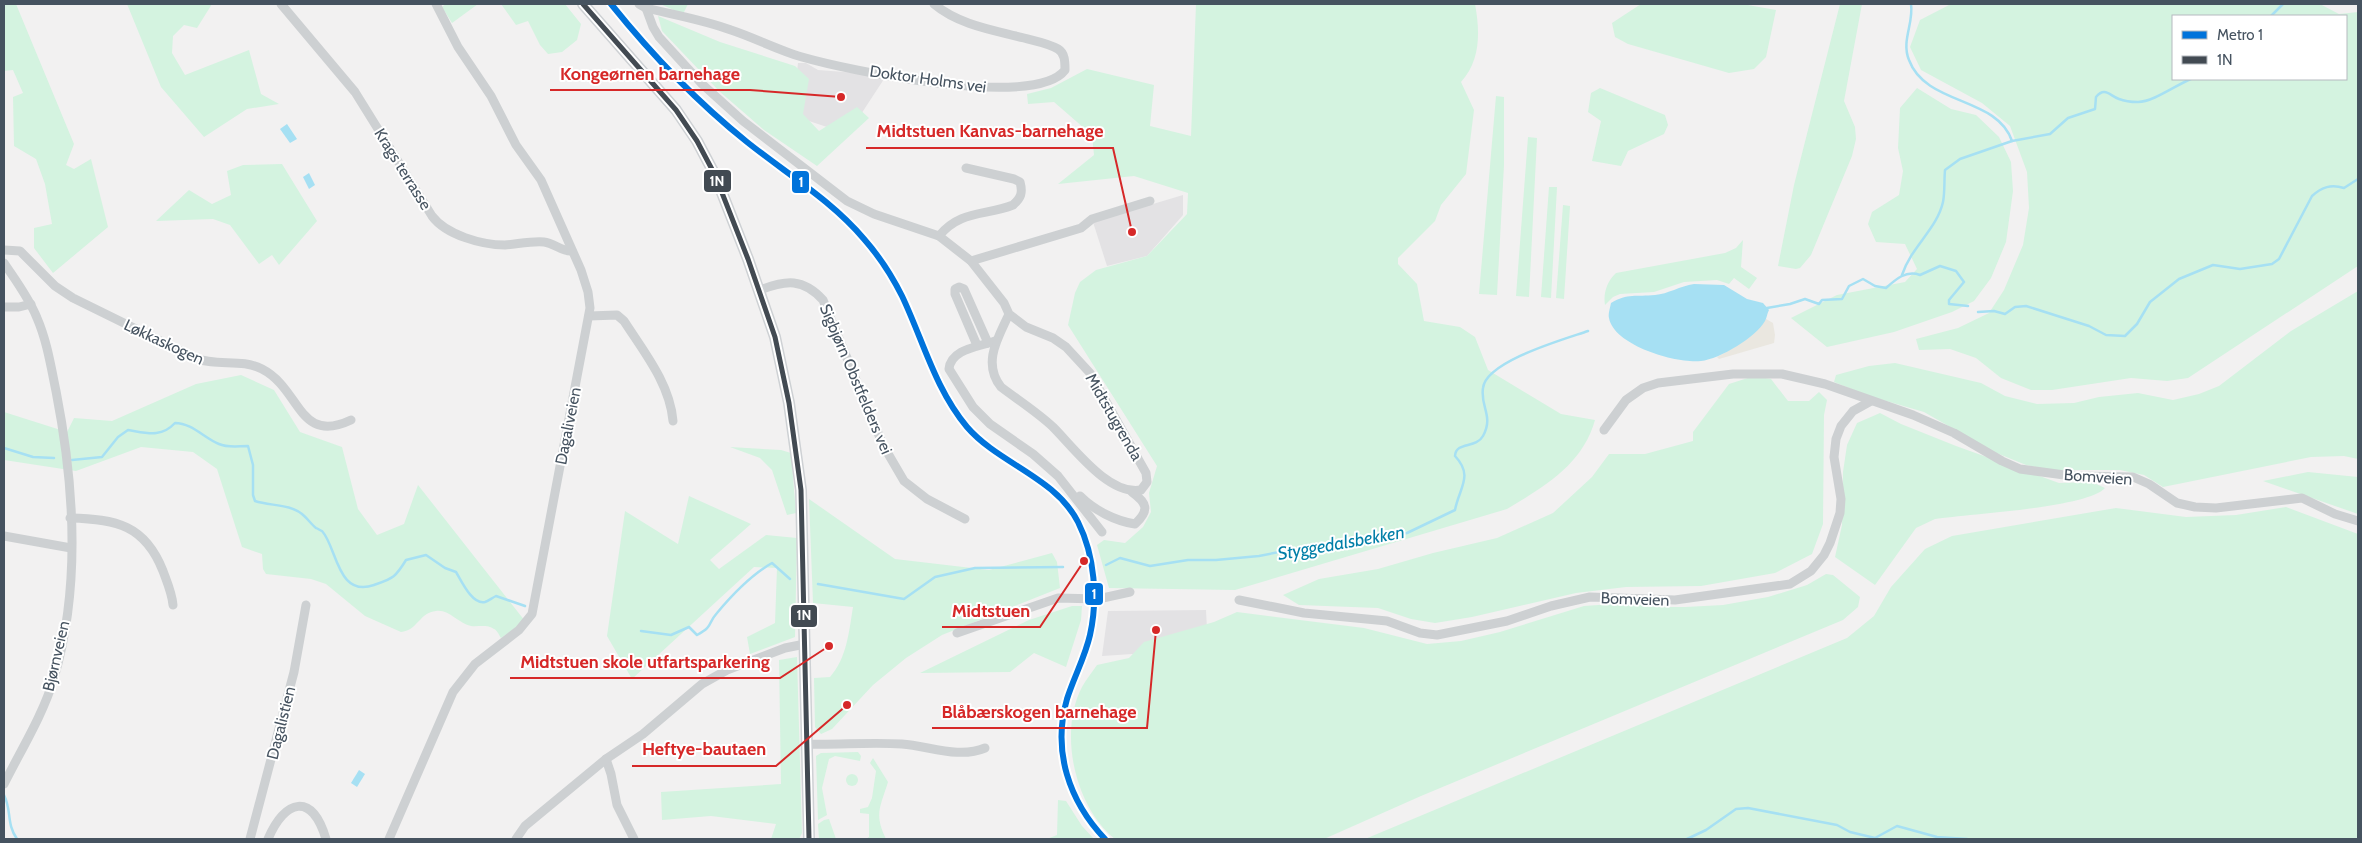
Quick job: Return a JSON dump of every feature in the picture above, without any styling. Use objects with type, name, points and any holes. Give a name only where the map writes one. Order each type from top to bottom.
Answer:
[{"type":"main road","points":[[582,4],[676,110],[697,141],[721,190],[760,290],[783,368],[798,456],[803,523],[809,839]]},
{"type":"street","name":"Krags terrasse","points":[[281,4],[355,92],[432,216],[439,224],[488,243],[506,245],[546,242],[566,251],[572,251]]},
{"type":"street","name":"Dagaliveien","points":[[390,839],[453,692],[475,664],[519,630],[532,614],[589,316],[588,292],[542,180],[516,145],[491,96],[458,47],[436,4]]},
{"type":"street","name":"Doktor Holms vei","points":[[643,6],[729,29],[802,57],[943,84],[1015,88],[1053,79],[1065,70],[1064,55],[1059,49],[1043,42],[964,22],[944,12],[934,4]]},
{"type":"street","name":"Midtstugrenda","points":[[643,6],[659,37],[702,84],[744,121],[846,201],[874,214],[939,236],[971,261],[1004,303],[1009,314],[1026,327],[1053,338],[1066,347],[1090,373],[1146,473],[1147,482],[1142,490],[1132,492]]},
{"type":"street","points":[[939,236],[946,227],[962,217],[1013,205],[1019,200],[1022,191],[1020,182],[966,168]]},
{"type":"street","points":[[971,261],[1081,228],[1092,219],[1150,201]]},
{"type":"street","name":"Løkkaskogen","points":[[4,250],[20,250],[55,286],[72,298],[195,358],[210,363],[243,363],[263,369],[284,386],[312,423],[323,428],[351,420]]},
{"type":"street","name":"Bjørnveien","points":[[4,263],[31,304],[47,347],[61,419],[71,548],[67,610],[54,678],[46,700],[4,784]]},
{"type":"street","name":"Sigbjørn Obstfelders vei","points":[[760,290],[780,282],[798,283],[812,288],[823,300],[871,418],[904,481],[921,494],[965,519]]},
{"type":"street","points":[[976,343],[955,294],[955,288],[964,289],[991,342],[993,373],[1001,387],[1050,424],[1076,452],[1104,477],[1143,500],[1146,508],[1143,517],[1135,524],[1126,523],[1091,507],[1033,454],[990,424],[973,408],[949,369],[950,362],[955,354],[991,342],[1009,314]]},
{"type":"street","points":[[4,307],[19,307],[31,304]]},
{"type":"street","points":[[589,316],[616,315],[624,321],[664,386],[673,421]]},
{"type":"street","name":"Bomveien","points":[[1604,430],[1626,400],[1643,388],[1658,383],[1733,374],[1782,374],[1803,378],[1913,415],[2020,469],[2072,476],[2133,477],[2149,484],[2169,499],[2186,506],[2216,508],[2302,498],[2335,514],[2358,521]]},
{"type":"street","name":"Bomveien","points":[[1239,600],[1304,613],[1387,621],[1420,633],[1437,635],[1507,621],[1550,606],[1590,597],[1675,600],[1790,584],[1811,571],[1824,555],[1830,543],[1840,513],[1841,500],[1834,457],[1836,439],[1841,426],[1852,410],[1871,401]]},
{"type":"street","points":[[1058,476],[1102,532]]},
{"type":"street","points":[[70,518],[105,522],[139,533],[158,559],[170,588],[173,604]]},
{"type":"street","points":[[4,536],[71,548]]},
{"type":"street","points":[[957,633],[1058,598],[1098,599],[1130,592]]},
{"type":"street","name":"Dagalistien","points":[[250,839],[294,672],[306,605]]},
{"type":"street","points":[[516,839],[525,826],[606,759],[643,734],[695,689],[711,678],[785,648],[805,644]]},
{"type":"street","points":[[806,744],[903,744],[963,752],[976,752],[985,748]]},
{"type":"street","points":[[606,759],[612,774],[617,805],[634,839]]},
{"type":"street","points":[[268,839],[282,814],[290,808],[300,807],[310,809],[317,816],[326,839]]},
{"type":"shaded area","points":[[798,63],[806,63],[818,70],[857,73],[884,79],[848,134],[809,121],[793,106]]},
{"type":"shaded area","points":[[1183,195],[1183,215],[1147,256],[1107,266],[1093,222]]},
{"type":"shaded area","points":[[1206,610],[1208,649],[1102,656],[1108,611]]},
{"type":"green space","points":[[4,4],[16,4],[74,144],[66,165],[74,169],[91,159],[108,227],[53,273],[34,248],[34,228],[52,224],[45,184],[36,159],[14,146],[13,97],[23,93],[13,70],[4,71]]},
{"type":"green space","points":[[127,4],[212,4],[197,28],[184,25],[173,36],[172,53],[185,75],[249,50],[261,94],[279,104],[247,109],[204,137],[161,87]]},
{"type":"green space","points":[[446,4],[478,4],[452,23],[442,7]]},
{"type":"green space","points":[[501,4],[565,4],[581,24],[577,40],[562,52],[548,54],[540,45],[528,21],[516,25]]},
{"type":"green space","points":[[660,4],[688,4],[683,14]]},
{"type":"green space","points":[[1196,4],[1475,4],[1478,24],[1476,55],[1468,73],[1461,82],[1474,110],[1466,174],[1441,205],[1435,221],[1398,258],[1398,264],[1417,284],[1424,321],[1460,327],[1475,337],[1488,370],[1561,414],[1595,420],[1589,436],[1572,462],[1548,483],[1507,509],[1235,590],[1109,588],[1097,545],[1104,540],[1125,543],[1143,527],[1151,512],[1149,493],[1157,466],[1068,325],[1075,293],[1080,282],[1096,270],[1147,256],[1187,214],[1188,193],[1134,176],[1058,184],[1094,155],[1092,135],[1054,102],[1028,104],[1027,94],[1051,88],[1087,69],[1154,85],[1150,126],[1191,136]]},
{"type":"green space","points":[[1641,4],[1742,4],[1776,10],[1766,57],[1754,69],[1729,73],[1628,44],[1615,37],[1612,23]]},
{"type":"green space","points":[[1840,4],[1862,4],[1844,101],[1855,127],[1856,139],[1852,156],[1811,255],[1800,268],[1778,266],[1794,185]]},
{"type":"green space","points":[[1951,4],[2320,4],[2339,14],[2358,12],[2358,266],[2188,378],[2167,381],[2131,378],[2052,390],[2031,390],[2001,378],[1976,358],[1950,349],[1919,350],[1916,339],[1958,328],[1989,313],[2004,290],[2023,245],[2029,208],[2027,172],[2010,126],[1982,103],[1921,70],[1910,47],[1920,20]]},
{"type":"green space","points":[[658,16],[720,42],[795,66],[809,79],[803,114],[819,131],[857,107],[869,118],[817,166],[764,130],[719,91],[662,31]]},
{"type":"green space","points":[[1600,88],[1665,115],[1668,125],[1664,134],[1628,151],[1621,166],[1592,161],[1601,121],[1588,112],[1591,93]]},
{"type":"green space","points":[[1917,88],[1951,109],[1976,115],[1999,137],[2011,162],[2013,191],[2006,242],[1991,278],[1974,301],[1952,312],[1894,332],[1827,347],[1791,318],[1837,295],[1905,282],[1917,269],[1905,244],[1876,242],[1868,224],[1872,212],[1899,195],[1903,171],[1898,148],[1900,108]]},
{"type":"green space","points":[[1496,96],[1504,97],[1504,165],[1497,295],[1479,294]]},
{"type":"green space","points":[[1528,137],[1537,138],[1529,297],[1516,296]]},
{"type":"green space","points":[[282,164],[317,221],[279,265],[272,255],[259,264],[230,225],[213,219],[156,221],[189,190],[212,204],[231,195],[227,171],[243,165]]},
{"type":"green space","points":[[1549,187],[1557,187],[1551,298],[1541,297]]},
{"type":"green space","points":[[1563,205],[1570,206],[1564,299],[1556,298]]},
{"type":"green space","points":[[1743,240],[1741,267],[1757,278],[1749,289],[1734,278],[1729,284],[1717,280],[1684,282],[1654,292],[1620,294],[1613,297],[1605,305],[1606,288],[1616,273],[1725,253],[1736,248]]},
{"type":"green space","points":[[2358,291],[2358,459],[2344,456],[2311,457],[2163,487],[2144,475],[2120,470],[2052,470],[2026,465],[1994,452],[1924,412],[1869,396],[1834,382],[1836,375],[1869,366],[1895,363],[1981,383],[2005,396],[2037,404],[2074,403],[2099,397],[2138,393],[2173,400],[2199,394],[2219,386],[2291,331]]},
{"type":"green space","points":[[241,375],[274,390],[300,432],[342,447],[358,509],[377,535],[404,524],[418,485],[525,621],[501,638],[496,630],[491,627],[467,625],[445,612],[436,611],[426,615],[406,631],[401,632],[365,616],[326,584],[311,579],[266,574],[263,569],[262,554],[242,547],[217,469],[193,452],[141,447],[76,471],[4,460],[4,412],[67,432],[74,418],[112,421],[196,384]]},
{"type":"green space","points":[[1754,376],[1771,379],[1788,401],[1809,401],[1819,392],[1827,400],[1824,415],[1823,524],[1812,554],[1775,573],[1701,586],[1626,587],[1576,593],[1472,617],[1435,623],[1411,619],[1378,608],[1299,605],[1283,595],[1319,579],[1378,569],[1433,553],[1497,538],[1553,513],[1592,477],[1609,454],[1645,454],[1693,441],[1693,432],[1729,384]]},
{"type":"green space","points":[[1880,413],[1901,424],[1956,446],[2059,483],[2092,482],[2105,488],[2094,495],[2075,501],[2026,509],[1935,519],[1916,528],[1875,585],[1835,557],[1842,525],[1843,472],[1847,445],[1857,423]]},
{"type":"green space","points":[[730,447],[781,450],[791,453],[796,513],[787,515],[772,470],[760,458]]},
{"type":"green space","points":[[2308,472],[2358,477],[2358,514],[2263,481]]},
{"type":"green space","points":[[689,496],[751,524],[710,560],[719,569],[766,535],[797,538],[795,637],[750,654],[747,637],[775,623],[777,568],[754,567],[632,679],[607,636],[625,511],[678,544]]},
{"type":"green space","points":[[809,499],[895,559],[989,570],[1052,553],[1057,562],[1060,588],[942,635],[906,658],[873,685],[832,729],[821,734],[815,727],[814,678],[830,677],[836,670],[844,653],[853,607],[813,603]]},
{"type":"green space","points":[[2286,507],[2358,534],[2358,839],[1365,839],[1847,638],[1874,616],[1891,587],[1925,549],[1952,536],[2116,508],[2186,517],[2236,515]]},
{"type":"green space","points":[[1826,574],[1833,575],[1860,597],[1858,607],[1843,620],[1421,796],[1324,839],[1115,839],[1101,825],[1090,808],[1074,768],[1071,726],[1075,705],[1082,687],[1097,665],[1129,658],[1144,642],[1214,622],[1237,612],[1364,628],[1427,644],[1461,641],[1500,632],[1584,606],[1627,603],[1658,607],[1723,605],[1768,597],[1807,585]]},
{"type":"green space","points":[[1072,606],[1082,606],[1081,620],[1066,667],[1034,653],[1010,672],[920,673],[1029,620]]},
{"type":"green space","points":[[797,657],[802,833],[799,839],[771,839],[776,824],[711,816],[662,820],[661,792],[781,784],[779,660]]},
{"type":"green space","points":[[858,752],[861,756],[860,761],[835,756],[829,759],[822,788],[827,815],[818,820],[816,756],[821,753]]},
{"type":"green space","points":[[873,758],[888,782],[879,817],[886,839],[866,839],[869,837],[869,814],[860,813],[860,809],[868,807],[872,798],[876,771],[870,763]]},
{"type":"green space","points":[[850,774],[854,774],[858,780],[854,786],[850,786],[846,782],[846,778]]},
{"type":"green space","points":[[1058,800],[1066,801],[1082,826],[1094,839],[1047,839],[1057,835]]},
{"type":"green space","points":[[829,819],[836,839],[819,839],[818,824]]},
{"type":"sand","points":[[1766,319],[1773,323],[1774,343],[1719,359],[1717,357],[1750,336]]},
{"type":"water","points":[[287,124],[297,139],[290,143],[280,129]]},
{"type":"water","points":[[309,173],[315,185],[309,189],[303,177]]},
{"type":"water","points":[[1694,284],[1724,285],[1747,299],[1763,303],[1769,310],[1765,321],[1754,334],[1737,346],[1718,356],[1701,361],[1678,359],[1648,351],[1634,345],[1613,328],[1609,316],[1611,303],[1627,297],[1660,294]]},
{"type":"water","points":[[359,770],[365,774],[357,787],[351,783]]},
{"type":"waterway","points":[[1911,4],[1911,18],[1906,46],[1909,60],[1918,75],[1930,86],[1992,116],[2004,126],[2012,141]]},
{"type":"waterway","points":[[2272,15],[2283,4]]},
{"type":"waterway","points":[[1902,275],[1911,256],[1930,230],[1940,212],[1944,198],[1945,170],[1960,159],[2012,141],[2050,134],[2068,118],[2095,109],[2096,97],[2102,92],[2126,101],[2144,101],[2189,80]]},
{"type":"waterway","name":"Styggedalsbekken","points":[[1978,312],[1994,311],[2005,314],[2015,307],[2026,306],[2089,326],[2106,335],[2125,336],[2137,324],[2150,302],[2179,279],[2213,265],[2240,269],[2272,264],[2279,259],[2312,196],[2319,190],[2327,187],[2344,188],[2358,179]]},
{"type":"waterway","name":"Styggedalsbekken","points":[[1767,308],[1805,299],[1819,304],[1822,300],[1842,299],[1849,286],[1863,279],[1875,286],[1886,288],[1901,276],[1910,274],[1920,275],[1940,266],[1956,271],[1964,282],[1949,300],[1949,304],[1968,306]]},
{"type":"waterway","name":"Styggedalsbekken","points":[[1106,565],[1120,558],[1150,566],[1188,560],[1216,560],[1259,556],[1327,546],[1407,533],[1455,510],[1464,482],[1464,470],[1455,456],[1456,451],[1480,440],[1486,429],[1487,417],[1483,401],[1483,388],[1487,378],[1511,360],[1528,352],[1588,331]]},
{"type":"waterway","name":"Styggedalsbekken","points":[[72,460],[102,457],[118,437],[128,430],[159,433],[170,428],[175,423],[187,425],[222,445],[233,447],[248,446],[253,465],[253,495],[255,501],[292,508],[322,531],[345,578],[352,584],[362,587],[385,581],[393,577],[406,560],[426,555],[445,568],[456,572],[471,596],[476,600],[485,602],[496,596],[525,606]]},
{"type":"waterway","name":"Styggedalsbekken","points":[[4,448],[33,457],[54,458]]},
{"type":"waterway","name":"Styggedalsbekken","points":[[641,631],[671,635],[689,627],[697,635],[708,627],[717,613],[742,586],[772,563],[790,579]]},
{"type":"waterway","name":"Styggedalsbekken","points":[[818,584],[904,599],[935,577],[975,568],[1063,567]]},
{"type":"waterway","points":[[4,795],[8,806],[11,828],[17,839]]},
{"type":"waterway","points":[[1687,839],[1706,830],[1736,809],[1748,808],[1837,825],[1850,832],[1875,838],[1897,826],[1937,837],[1967,839]]},
{"type":"metro line","name":"1","points":[[611,4],[642,41],[692,94],[747,142],[823,200],[864,239],[890,274],[910,313],[930,364],[946,397],[967,427],[980,440],[1055,493],[1078,522],[1084,535],[1091,563],[1094,607],[1088,643],[1067,699],[1063,718],[1063,756],[1073,792],[1092,824],[1105,839]]},
{"type":"transit line","name":"1N","points":[[583,4],[676,110],[697,141],[715,175],[748,259],[775,337],[789,403],[801,490],[809,839]]},
{"type":"place","name":"Kongeørnen barnehage","points":[[841,97]]},
{"type":"place","name":"Midtstuen Kanvas-barnehage","points":[[1132,232]]},
{"type":"place","name":"Midtstuen","points":[[1084,561]]},
{"type":"place","name":"Blåbærskogen barnehage","points":[[1156,630]]},
{"type":"place","name":"Midtstuen skole utfartsparkering","points":[[829,646]]},
{"type":"place","name":"Heftye-bautaen","points":[[847,705]]}]
